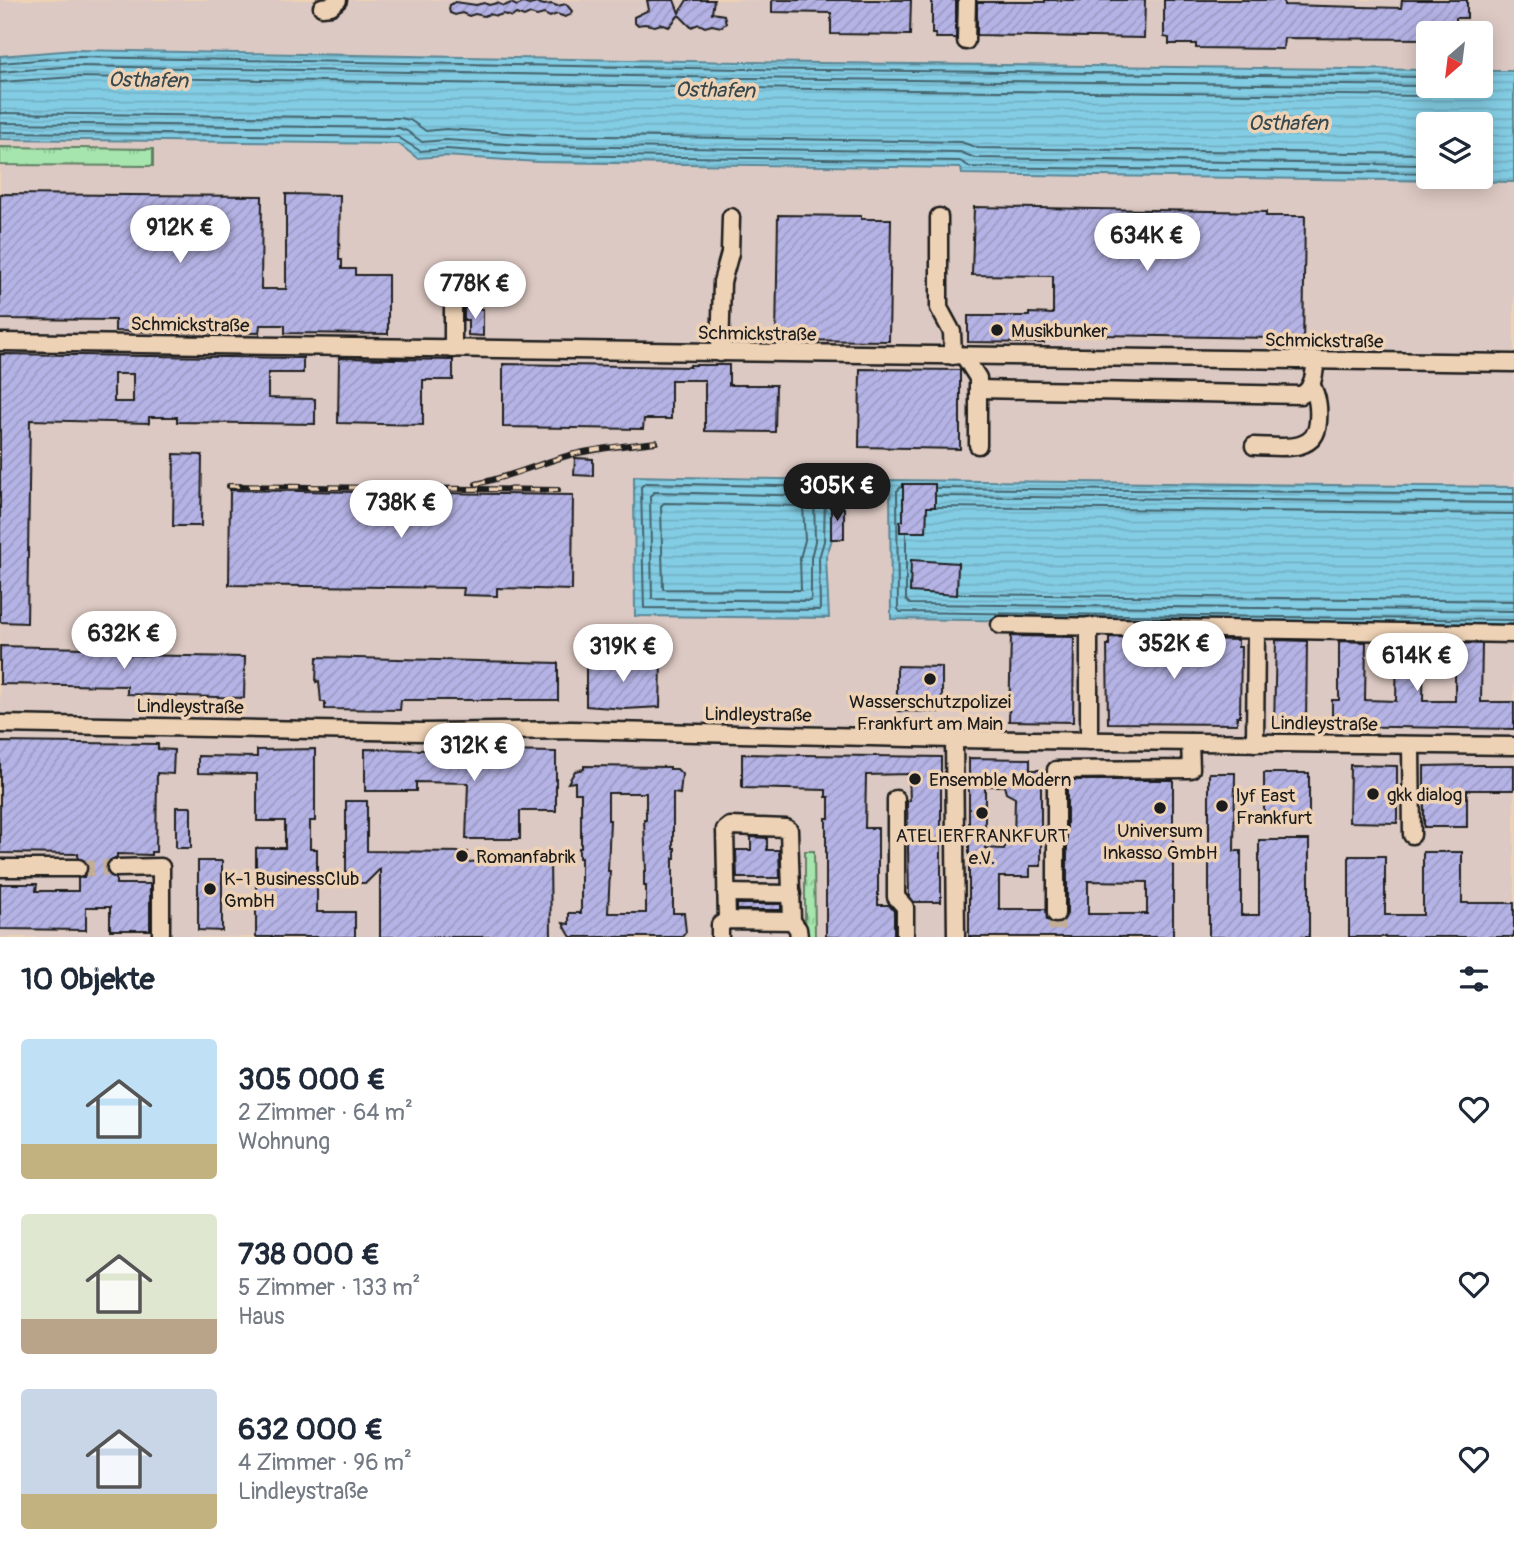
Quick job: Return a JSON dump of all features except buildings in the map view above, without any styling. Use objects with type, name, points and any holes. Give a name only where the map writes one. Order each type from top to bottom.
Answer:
[{"type":"street","points":[[322,7],[331,6],[338,0]]},
{"type":"street","points":[[966,41],[967,0]]},
{"type":"street","points":[[939,217],[939,308],[952,332],[959,356],[978,378],[978,445]]},
{"type":"street","points":[[720,353],[722,282],[730,253],[731,218]]},
{"type":"street","points":[[453,292],[453,349]]},
{"type":"street","name":"Schmickstraße","points":[[0,342],[1514,363]]},
{"type":"street","points":[[978,389],[1301,395],[1307,392],[1311,384],[1316,360]]},
{"type":"street","points":[[1254,446],[1300,446],[1311,441],[1318,429],[1319,401],[1311,384]]},
{"type":"street","points":[[1000,625],[1514,634]]},
{"type":"street","points":[[1089,626],[1089,741]]},
{"type":"street","points":[[1255,743],[1256,630]]},
{"type":"street","name":"Lindleystraße","points":[[0,724],[423,732],[571,730],[954,739],[1514,746]]},
{"type":"street","points":[[954,739],[956,937]]},
{"type":"street","points":[[1056,914],[1056,771],[1191,769],[1190,742]]},
{"type":"street","points":[[1411,746],[1412,835]]},
{"type":"street","points":[[896,799],[896,897],[905,907],[905,937]]},
{"type":"street","points":[[727,920],[725,830],[730,827],[786,828],[789,830],[792,921],[798,929],[799,937]]},
{"type":"street","points":[[117,868],[161,867],[161,937]]},
{"type":"street","points":[[0,868],[78,868]]},
{"type":"street","points":[[726,893],[792,894]]},
{"type":"street","points":[[720,937],[720,925],[727,920],[792,921]]},
{"type":"shaded area","name":"Osthafen","points":[[0,0],[1514,0],[1514,937],[0,937]]},
{"type":"green space","points":[[0,147],[153,149],[153,166],[0,165]]},
{"type":"green space","points":[[805,851],[814,851],[815,937],[805,937]]},
{"type":"water","name":"Osthafen","points":[[75,50],[743,62],[1416,70],[1416,98],[1493,98],[1493,71],[1514,71],[1514,182],[1493,182],[1493,112],[1416,112],[1416,181],[962,174],[961,168],[538,162],[445,156],[417,158],[399,144],[0,139],[0,56]]},
{"type":"water","points":[[634,476],[825,480],[832,493],[832,539],[826,558],[829,618],[635,616]]},
{"type":"water","points":[[890,480],[1514,487],[1514,627],[891,619]]},
{"type":"tunnel","points":[[78,868],[116,868]]},
{"type":"tunnel","points":[[1056,914],[1057,937]]},
{"type":"railway","points":[[476,484],[570,455],[656,442]]},
{"type":"railway","points":[[229,486],[558,490]]},
{"type":"place","name":"Musikbunker","points":[[997,330]]},
{"type":"place","name":"Wasserschutzpolizei Frankfurt am Main","points":[[930,679]]},
{"type":"place","name":"Ensemble Modern","points":[[915,779]]},
{"type":"place","name":"gkk dialog","points":[[1373,794]]},
{"type":"place","name":"lyf East Frankfurt","points":[[1222,806]]},
{"type":"place","name":"Universum Inkasso GmbH","points":[[1160,808]]},
{"type":"place","name":"ATELIERFRANKFURT e.V.","points":[[982,813]]},
{"type":"place","name":"Romanfabrik","points":[[462,856]]},
{"type":"place","name":"K-1 BusinessClub GmbH","points":[[210,889]]}]
